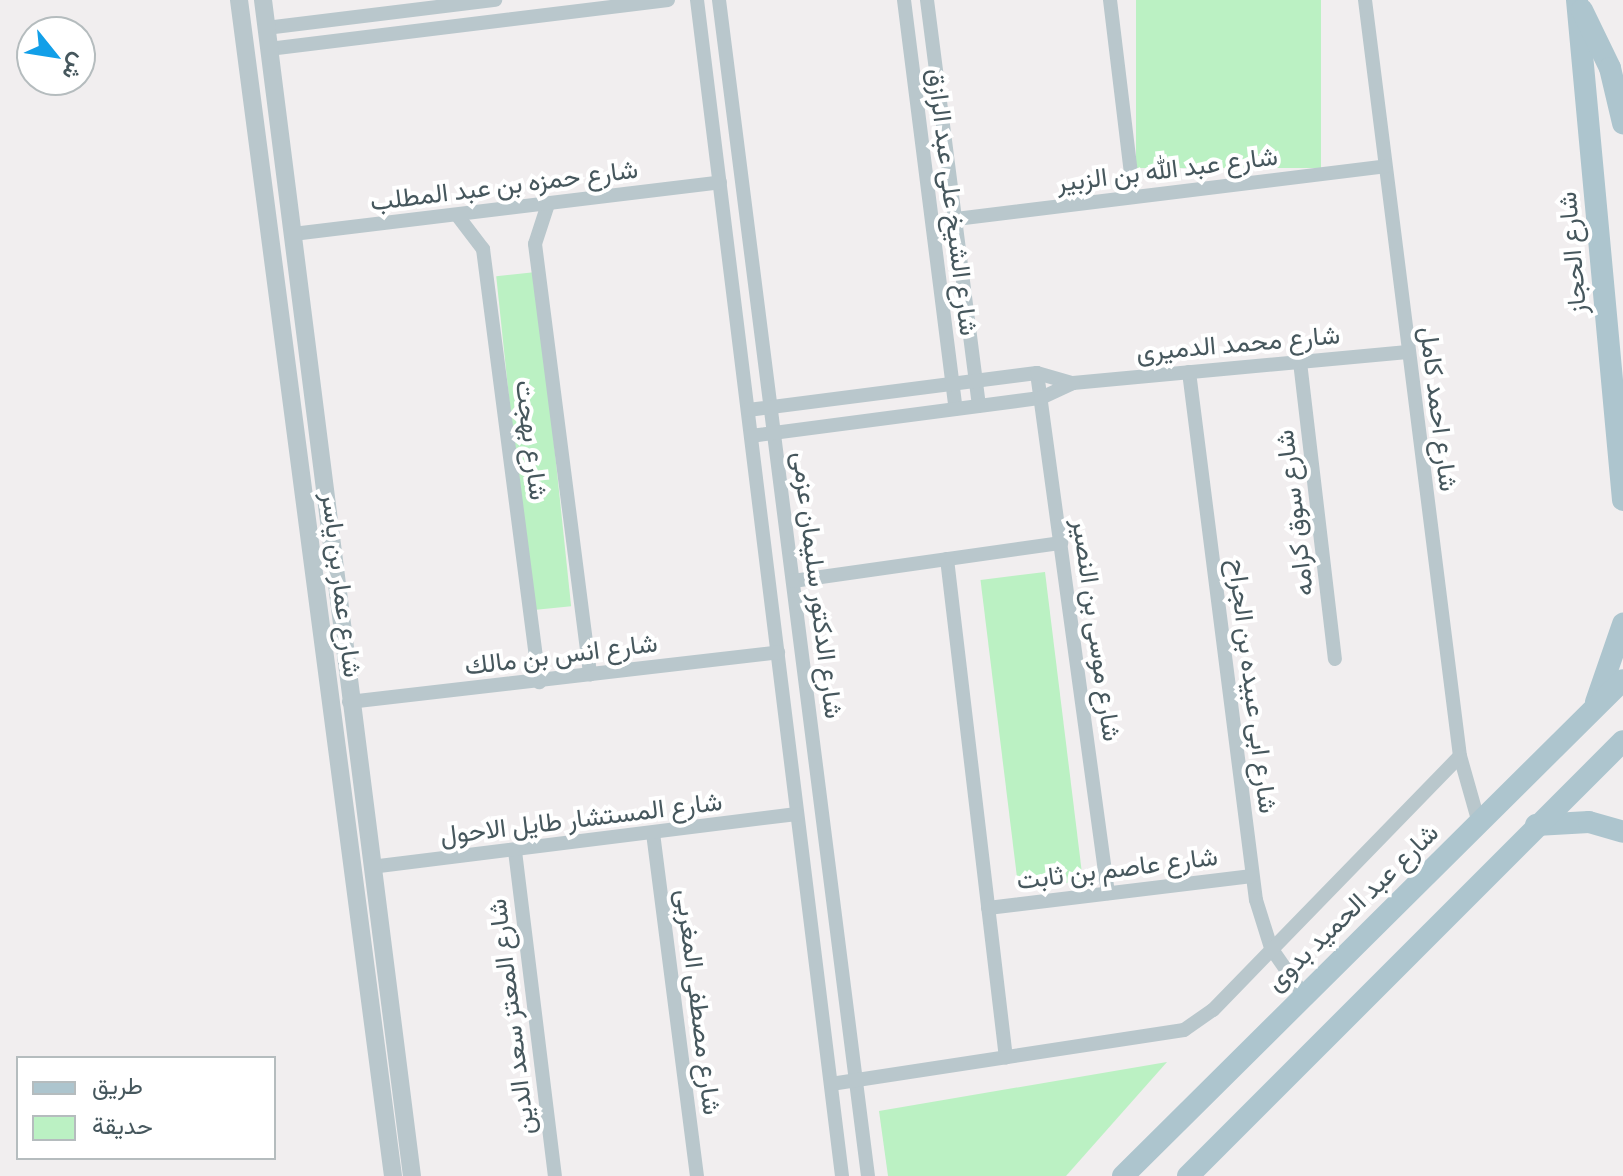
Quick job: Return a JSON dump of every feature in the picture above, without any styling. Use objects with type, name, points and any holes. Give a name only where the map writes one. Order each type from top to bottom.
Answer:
[{"type":"main road","points":[[1578,1],[1610,68],[1623,123]]},
{"type":"main road","name":"شارع الحجاز","points":[[1578,1],[1623,500]]},
{"type":"main road","points":[[1593,711],[1623,624]]},
{"type":"main road","name":"شارع عبد الحميد بدوى","points":[[1123,1176],[1303,994],[1623,680]]},
{"type":"main road","points":[[1188,1176],[1623,741]]},
{"type":"main road","points":[[1536,825],[1589,822],[1623,832]]},
{"type":"street","name":"شارع عمار بن ياسر","points":[[239,0],[393,1176]]},
{"type":"street","name":"شارع عمار بن ياسر","points":[[263,0],[349,702],[412,1176]]},
{"type":"street","points":[[266,28],[495,0]]},
{"type":"street","points":[[269,49],[668,0]]},
{"type":"street","name":"شارع الدكتور سليمان عزمى","points":[[697,0],[842,1176]]},
{"type":"street","name":"شارع الدكتور سليمان عزمى","points":[[719,0],[868,1176]]},
{"type":"street","name":"شارع الشيخ على عبد الرازق","points":[[904,0],[956,409]]},
{"type":"street","name":"شارع الشيخ على عبد الرازق","points":[[927,0],[979,406]]},
{"type":"street","points":[[1110,0],[1134,197]]},
{"type":"street","name":"شارع احمد كامل","points":[[1365,0],[1460,756],[1479,823]]},
{"type":"street","name":"شارع عبد الله بن الزبير","points":[[956,219],[1385,166]]},
{"type":"street","name":"شارع حمزه بن عبد المطلب","points":[[293,234],[720,182]]},
{"type":"street","name":"شارع بهجت","points":[[548,204],[535,244],[590,675]]},
{"type":"street","name":"شارع بهجت","points":[[457,215],[483,249],[539,682]]},
{"type":"street","name":"شارع محمد الدميرى","points":[[751,436],[1041,398],[1073,383],[1408,352]]},
{"type":"street","name":"شارع سوق كرامه","points":[[1300,362],[1335,659]]},
{"type":"street","name":"شارع ابى عبيده بن الجراح","points":[[1189,372],[1252,876],[1271,948],[1303,994]]},
{"type":"street","name":"شارع محمد الدميرى","points":[[748,410],[1037,373],[1073,383]]},
{"type":"street","name":"شارع موسى بن النصير","points":[[1037,373],[1108,893]]},
{"type":"street","points":[[793,581],[1061,543]]},
{"type":"street","points":[[947,559],[1006,1058]]},
{"type":"street","name":"شارع انس بن مالك","points":[[349,702],[778,652]]},
{"type":"street","points":[[831,1084],[1184,1030],[1271,948],[1460,756]]},
{"type":"street","name":"شارع المستشار طايل الاحول","points":[[371,867],[797,814]]},
{"type":"street","name":"شارع مصطفى المغربى","points":[[653,833],[697,1176]]},
{"type":"street","name":"شارع المعتز سعد الدين","points":[[515,851],[555,1176]]},
{"type":"street","name":"شارع عاصم بن ثابت","points":[[988,908],[1252,876]]},
{"type":"green space","points":[[1136,0],[1321,0],[1321,168],[1136,168]]},
{"type":"green space","points":[[536,272],[571,606],[531,610],[496,276]]},
{"type":"green space","points":[[1045,572],[1083,881],[1018,889],[980,580]]},
{"type":"green space","points":[[1167,1062],[1066,1176],[888,1176],[879,1111]]}]
